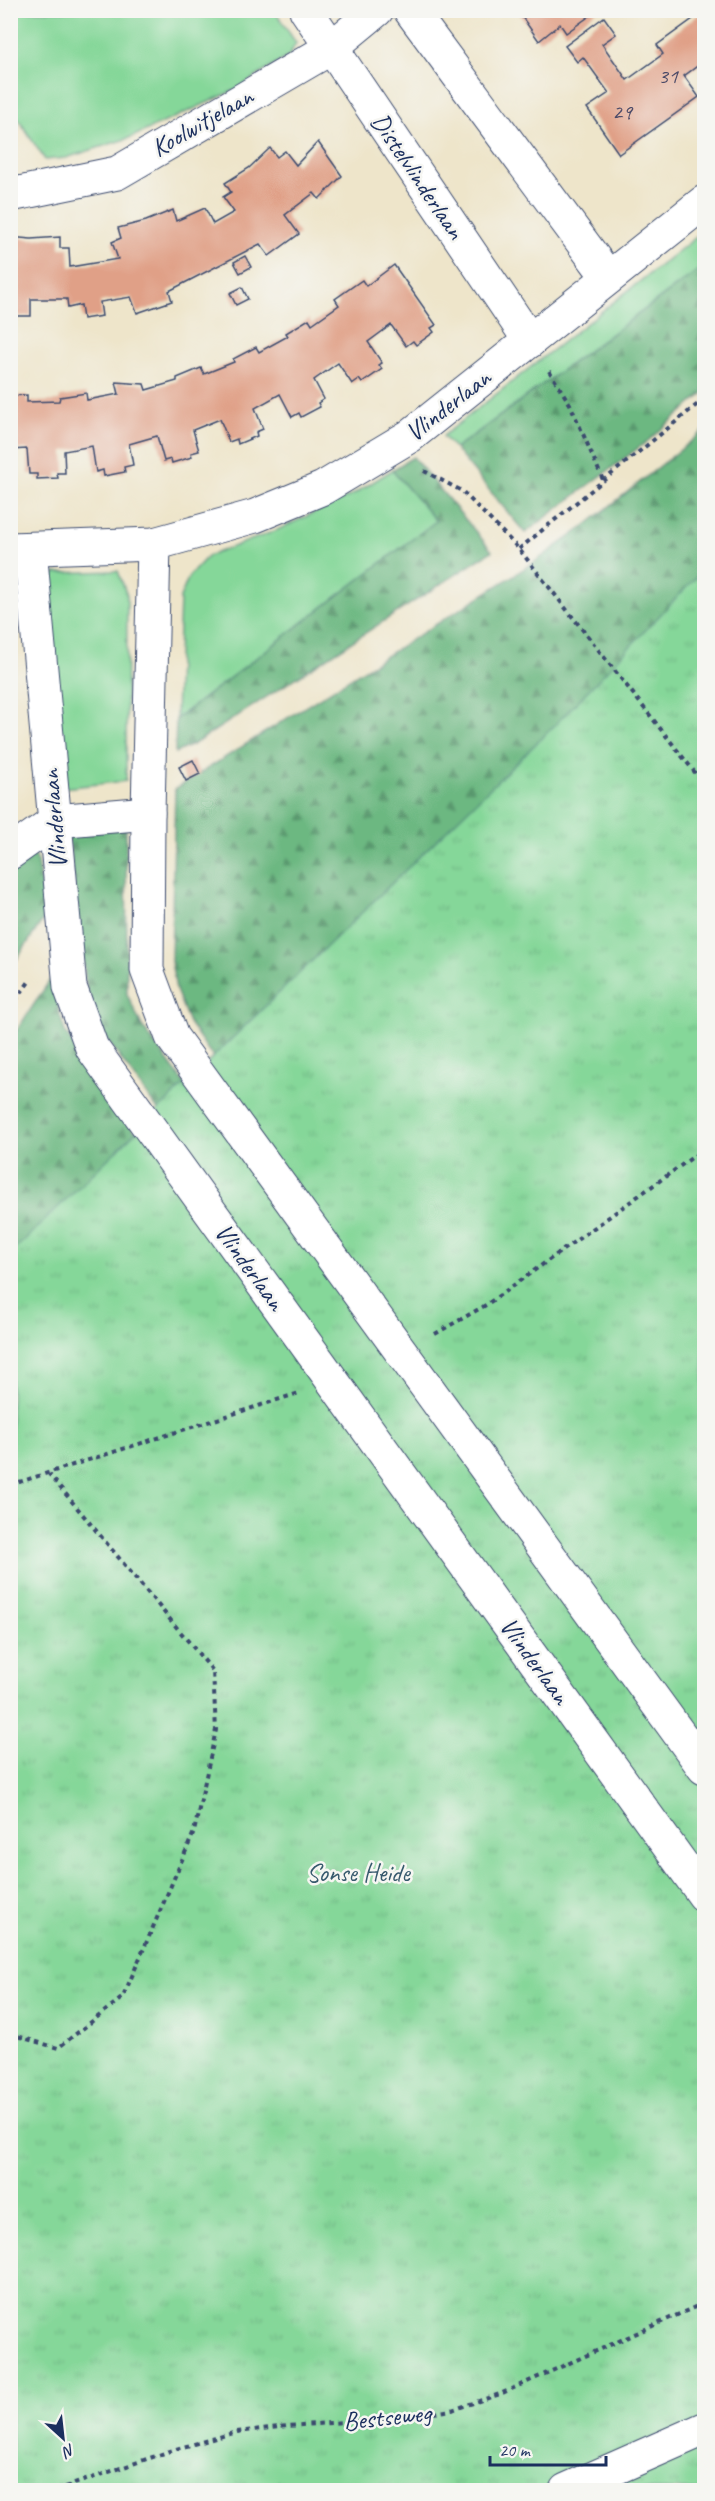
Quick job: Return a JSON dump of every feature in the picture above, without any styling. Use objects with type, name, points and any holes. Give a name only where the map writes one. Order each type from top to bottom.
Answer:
[{"type":"street","name":"Distelvlinderlaan","points":[[306,10],[530,341]]},
{"type":"street","name":"Koolwitjelaan","points":[[10,195],[117,173],[331,48],[377,10]]},
{"type":"street","points":[[410,10],[608,277]]},
{"type":"street","name":"Vlinderlaan","points":[[705,202],[410,436],[323,488],[255,516],[154,544],[20,549],[55,821],[70,987],[92,1048],[705,1895]]},
{"type":"street","points":[[154,544],[147,813],[147,970],[172,1037],[705,1768]]},
{"type":"street","points":[[10,853],[55,821],[147,813]]},
{"type":"street","points":[[566,2490],[705,2429]]},
{"type":"path","points":[[530,341],[570,404],[603,480]]},
{"type":"path","points":[[519,549],[705,399]]},
{"type":"path","points":[[386,452],[462,491],[519,549],[705,784]]},
{"type":"path","points":[[10,2034],[58,2048],[123,1996],[194,1832],[216,1730],[213,1671],[48,1474]]},
{"type":"path","name":"Bestseweg","points":[[57,2490],[176,2449],[237,2432],[402,2418],[452,2410],[500,2394],[705,2303]]},
{"type":"green space","points":[[10,11],[275,11],[296,43],[289,56],[235,90],[132,137],[66,158],[45,160],[11,108]]},
{"type":"green space","points":[[704,231],[704,266],[455,449],[443,436]]},
{"type":"green space","points":[[704,266],[704,393],[649,440],[525,533],[455,449]]},
{"type":"green space","points":[[704,431],[704,1110],[398,1321],[189,1023],[176,990],[171,961],[175,789],[533,563],[581,529]]},
{"type":"green space","points":[[413,457],[492,551],[194,744],[175,753],[176,719],[436,521],[392,470]]},
{"type":"green space","points":[[392,470],[437,521],[176,719],[180,598],[189,576],[208,556],[275,531],[354,494]]},
{"type":"green space","name":"Sonse Heide","points":[[704,569],[704,2490],[11,2490],[11,1253],[553,727]]},
{"type":"green space","points":[[118,571],[127,596],[126,781],[63,788],[40,596],[55,573]]},
{"type":"green space","points":[[126,828],[127,994],[142,1026],[704,1786],[527,1617],[107,1040],[89,1008],[68,834]]},
{"type":"green space","points":[[10,849],[36,856],[46,915],[11,968]]},
{"type":"green space","points":[[54,974],[59,1012],[65,1032],[307,1368],[11,1460],[11,1039]]},
{"type":"building","points":[[517,10],[598,10],[566,33],[560,24],[539,41]]},
{"type":"building","points":[[704,11],[704,61],[684,76],[699,97],[619,154],[587,108],[609,93],[583,57],[577,62],[565,46],[604,17],[616,34],[602,44],[627,80],[663,54],[657,45]]},
{"type":"building","points":[[318,142],[342,176],[319,199],[314,193],[285,215],[299,234],[269,256],[260,244],[169,291],[172,301],[137,313],[131,297],[100,302],[102,316],[83,319],[81,305],[68,308],[67,299],[31,299],[31,316],[10,316],[10,237],[31,239],[60,237],[60,248],[69,248],[70,267],[118,259],[112,242],[121,238],[118,228],[146,221],[173,210],[176,221],[205,208],[213,224],[234,212],[223,197],[231,192],[225,183],[249,168],[270,148],[277,157],[285,151],[296,165]]},
{"type":"building","points":[[245,256],[251,267],[240,273],[234,262]]},
{"type":"building","points":[[394,265],[436,325],[431,328],[434,332],[416,345],[413,341],[406,346],[391,325],[368,342],[382,363],[379,365],[382,369],[362,383],[359,379],[352,384],[338,363],[314,380],[324,399],[318,403],[320,407],[301,417],[299,413],[292,417],[280,394],[255,408],[263,429],[256,432],[257,436],[238,444],[237,439],[229,442],[220,419],[193,430],[199,451],[191,453],[192,457],[172,463],[171,459],[164,461],[157,436],[129,444],[133,465],[124,467],[125,472],[104,476],[103,470],[96,472],[92,446],[64,451],[65,473],[57,473],[58,478],[37,479],[37,474],[29,474],[27,449],[10,450],[10,396],[27,395],[27,402],[59,401],[60,397],[86,393],[87,400],[119,394],[116,382],[144,384],[146,390],[177,381],[177,378],[201,368],[204,374],[234,362],[233,359],[256,347],[259,352],[288,336],[286,333],[309,319],[312,324],[339,305],[335,299],[362,280],[366,286]]},
{"type":"building","points":[[242,287],[248,299],[236,305],[230,293]]},
{"type":"building","points":[[193,760],[200,774],[186,781],[179,767]]}]
